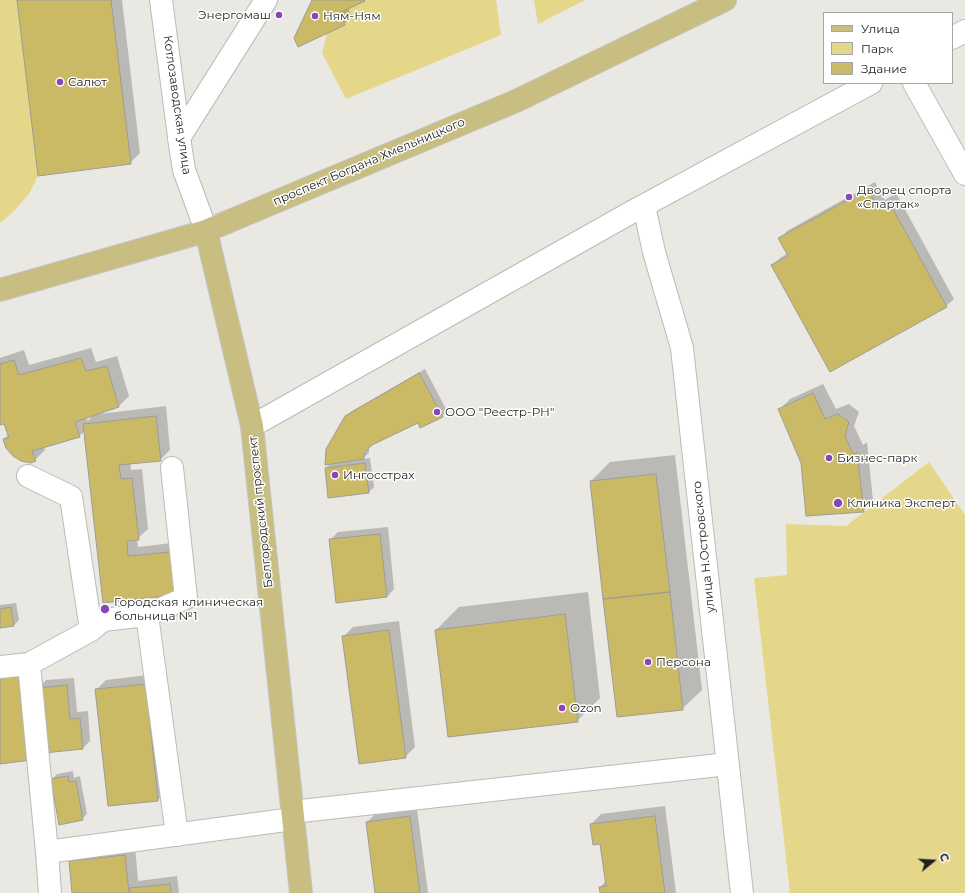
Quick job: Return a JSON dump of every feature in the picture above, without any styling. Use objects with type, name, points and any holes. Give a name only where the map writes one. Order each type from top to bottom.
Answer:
[{"type":"main road","name":"проспект Богдана Хмельницкого","points":[[0,290],[206,230],[226,222],[516,101],[725,0]]},
{"type":"main road","name":"Белгородский проспект","points":[[206,230],[252,426],[301,893]]},
{"type":"street","name":"Котлозаводская улица","points":[[162,0],[184,170],[206,230]]},
{"type":"street","points":[[180,138],[266,0]]},
{"type":"street","points":[[953,37],[965,31]]},
{"type":"street","points":[[252,426],[644,206],[869,84]]},
{"type":"street","points":[[915,84],[965,174]]},
{"type":"street","name":"улица Н.Островского","points":[[644,206],[654,252],[682,348],[742,893]]},
{"type":"street","points":[[0,667],[29,664],[91,630],[103,620],[147,615],[186,598],[172,468]]},
{"type":"street","points":[[28,476],[71,497],[91,630]]},
{"type":"street","points":[[147,615],[177,835]]},
{"type":"street","points":[[29,664],[50,893]]},
{"type":"street","points":[[47,852],[177,835],[292,816],[728,764]]},
{"type":"green space","name":"Салют","points":[[0,0],[111,0],[131,164],[38,176],[29,194],[12,213],[0,223]]},
{"type":"green space","points":[[324,0],[496,0],[501,35],[346,99],[322,53],[334,4]]},
{"type":"green space","points":[[534,0],[585,0],[538,24]]},
{"type":"green space","points":[[929,462],[965,515],[965,893],[790,893],[754,578],[787,575],[786,524],[846,526]]},
{"type":"building","name":"Салют","points":[[17,0],[111,0],[131,164],[38,176]]},
{"type":"building","points":[[312,0],[365,1],[339,13],[345,25],[298,47],[294,38]]},
{"type":"building","points":[[868,189],[877,206],[888,200],[947,307],[830,372],[771,265],[788,256],[778,238]]},
{"type":"building","points":[[81,358],[86,371],[107,366],[119,407],[75,422],[80,437],[32,451],[36,461],[31,463],[21,461],[13,456],[6,448],[3,439],[9,438],[4,424],[0,425],[0,364],[14,360],[19,375]]},
{"type":"building","points":[[419,373],[443,417],[420,428],[418,423],[372,445],[364,453],[364,459],[325,465],[326,449],[345,416]]},
{"type":"building","name":"Бизнес-парк","points":[[813,393],[825,419],[838,414],[849,422],[845,436],[853,454],[857,452],[864,512],[806,516],[801,463],[778,409]]},
{"type":"building","points":[[156,416],[161,461],[119,465],[121,479],[132,478],[139,540],[127,541],[128,556],[171,552],[175,595],[103,603],[83,424]]},
{"type":"building","points":[[365,463],[369,493],[328,498],[325,468]]},
{"type":"building","points":[[656,474],[670,592],[603,599],[590,481]]},
{"type":"building","points":[[380,534],[387,597],[336,603],[329,539]]},
{"type":"building","points":[[670,592],[683,710],[617,717],[603,599]]},
{"type":"building","points":[[11,607],[14,626],[0,628],[0,609]]},
{"type":"building","points":[[565,614],[578,722],[448,737],[435,630]]},
{"type":"building","points":[[389,630],[406,758],[359,764],[342,636]]},
{"type":"building","points":[[20,672],[31,760],[0,764],[0,675]]},
{"type":"building","points":[[146,684],[158,801],[108,806],[95,689]]},
{"type":"building","points":[[67,685],[70,719],[80,718],[83,749],[44,753],[38,688]]},
{"type":"building","points":[[68,776],[69,782],[76,781],[83,820],[59,825],[51,779]]},
{"type":"building","points":[[410,816],[420,893],[375,893],[366,822]]},
{"type":"building","points":[[655,816],[665,893],[600,893],[599,887],[606,886],[600,844],[593,845],[590,824]]},
{"type":"building","points":[[125,855],[129,893],[72,893],[69,861]]},
{"type":"building","points":[[170,884],[171,893],[130,893],[130,888]]},
{"type":"place","name":"Энергомаш","points":[[279,15]]},
{"type":"place","name":"Ням-Ням","points":[[315,16]]},
{"type":"place","name":"Салют","points":[[60,82]]},
{"type":"place","name":"Дворец спорта «Спартак»","points":[[849,197]]},
{"type":"place","name":"ООО \"Реестр-РН\"","points":[[437,412]]},
{"type":"place","name":"Бизнес-парк","points":[[829,458]]},
{"type":"place","name":"Ингосстрах","points":[[335,475]]},
{"type":"place","name":"Клиника Эксперт","points":[[838,503]]},
{"type":"place","name":"Городская клиническая больница №1","points":[[105,609]]},
{"type":"place","name":"Персона","points":[[648,662]]},
{"type":"place","name":"Ozon","points":[[562,708]]}]
